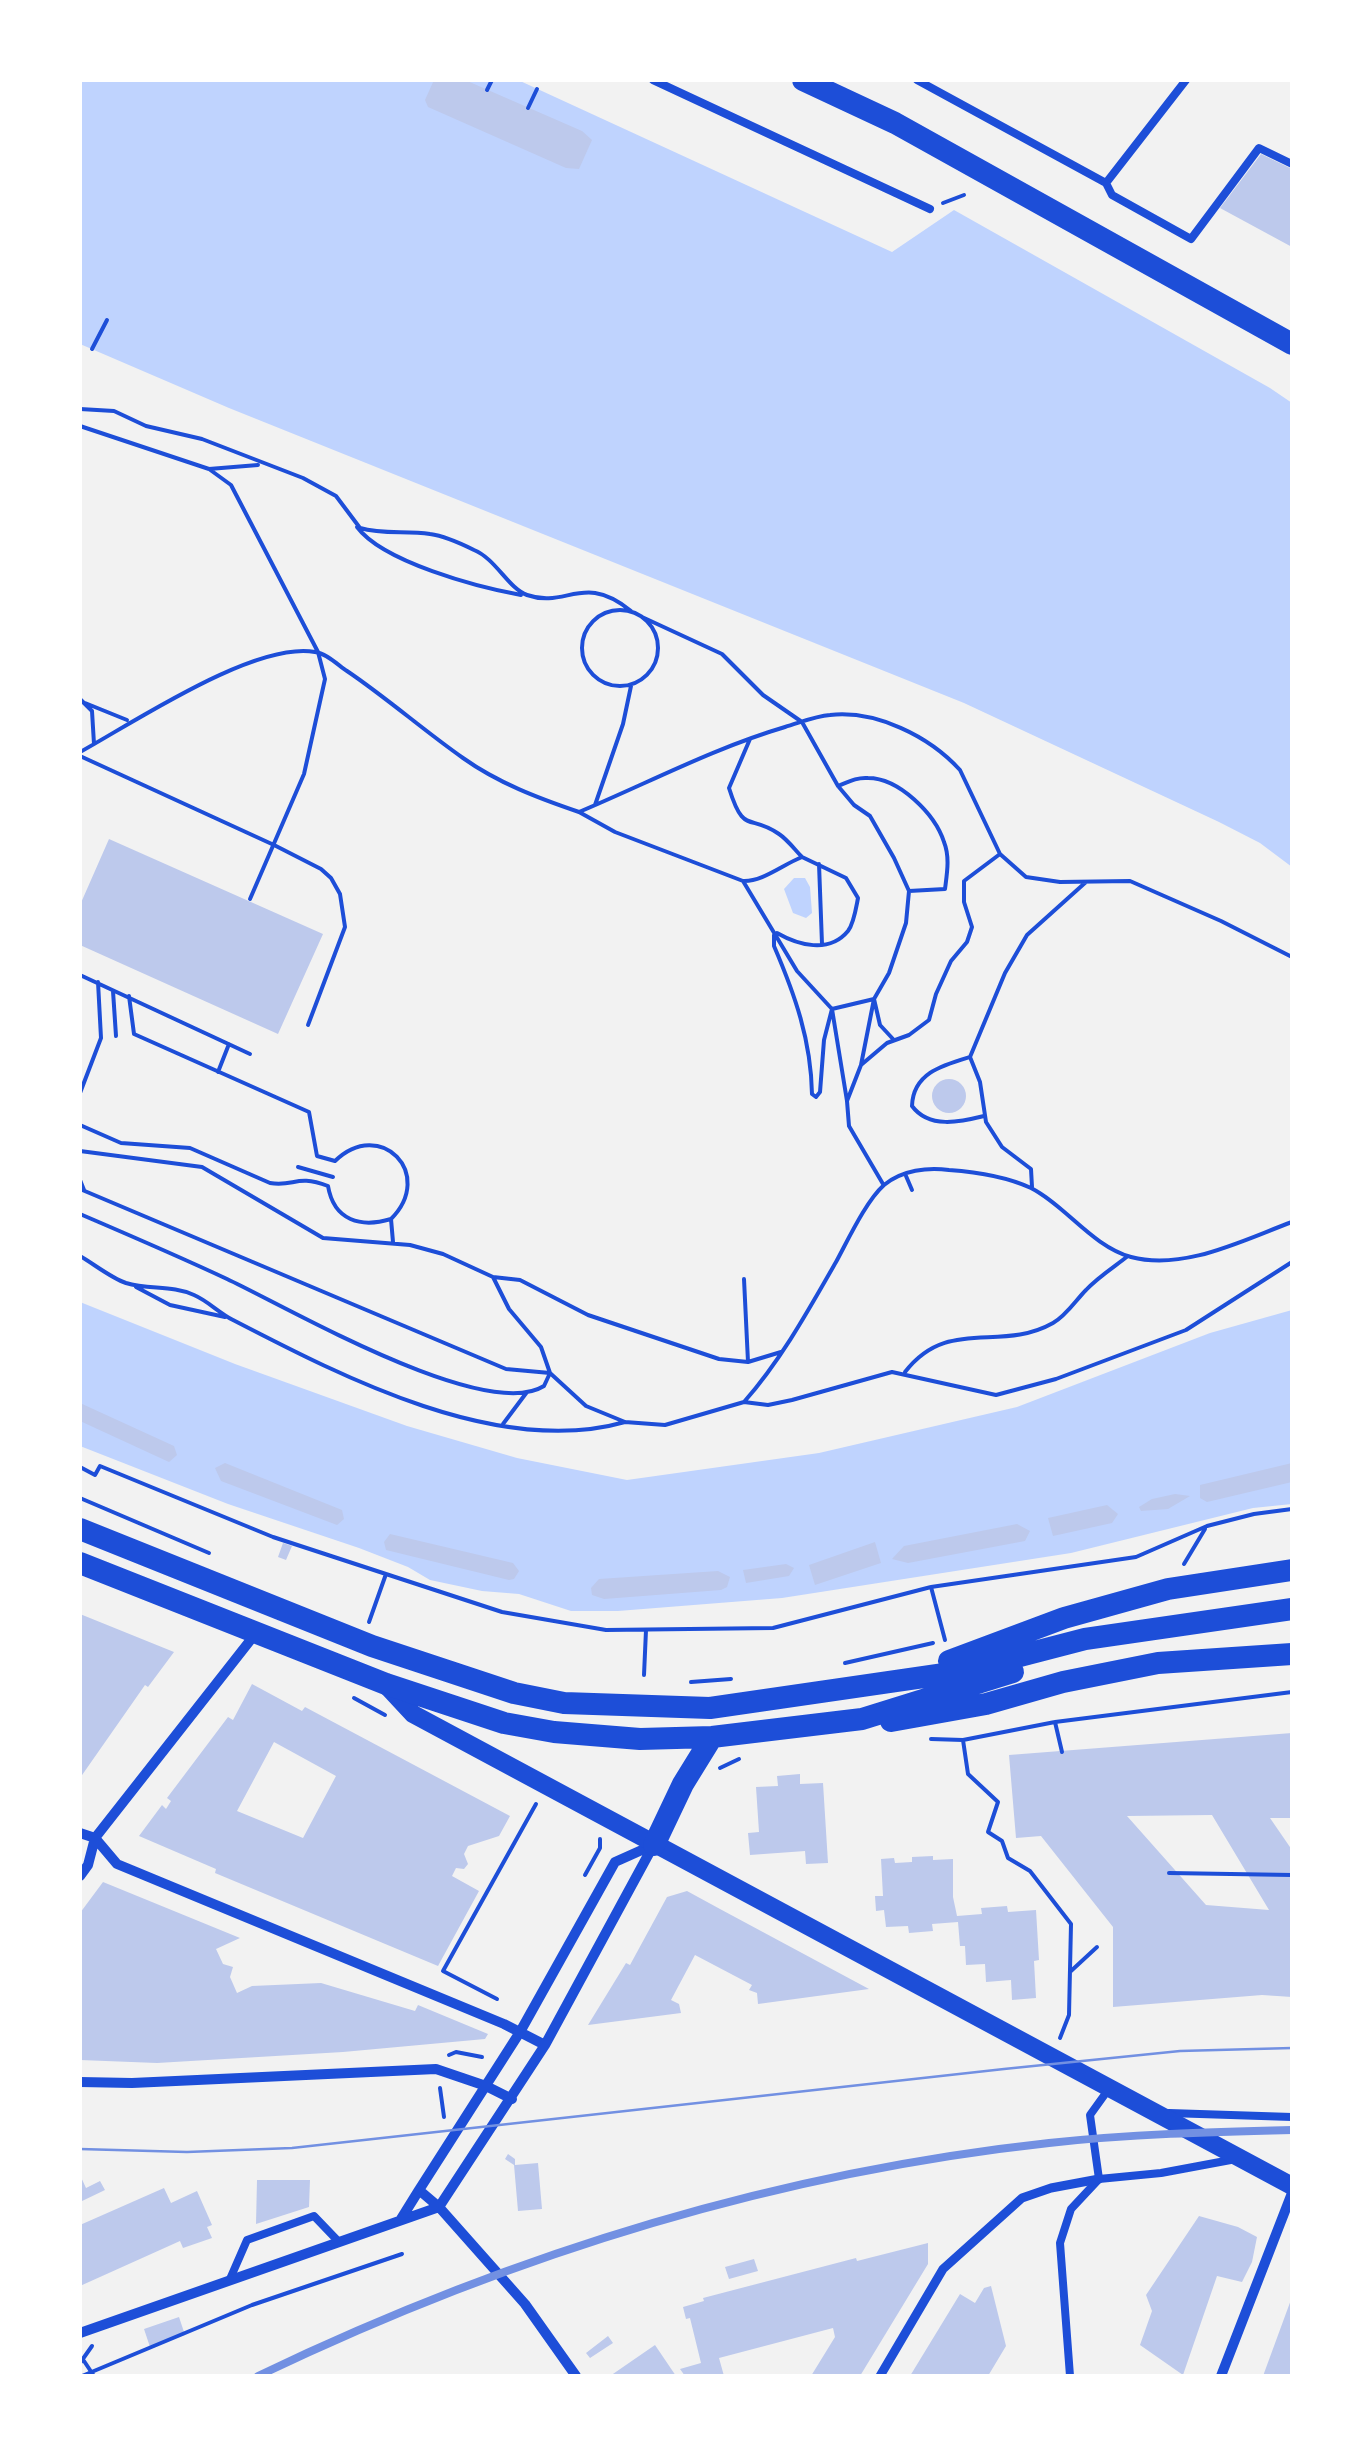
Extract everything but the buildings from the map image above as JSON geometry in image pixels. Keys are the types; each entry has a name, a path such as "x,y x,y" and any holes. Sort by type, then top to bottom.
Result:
{"main road":[{"path":"803,80 895,123 1291,344"},
{"path":"80,1529 366,1630 461,1677 564,1703 710,1708 958,1672 1085,1639 1292,1609"},
{"path":"80,1563 386,1684 504,1723 554,1732 640,1739 712,1737 862,1719 1150,1629"},
{"path":"859,1688 948,1650 1168,1589 1292,1570"},
{"path":"862,1719 898,1722 1158,1662 1292,1654"},
{"path":"654,1845 683,1784 712,1737"}],"street":[{"path":"80,1876 88,1866 94,1838 256,1633"},
{"path":"386,1684 413,1714 1111,2086 1292,2190 1220,2376"},
{"path":"80,1833 94,1838 117,1864 504,2024 546,2045"},
{"path":"401,2219 520,2032 615,1862 654,1845"},
{"path":"80,2333 439,2207 546,2045 654,1845"},
{"path":"80,2082 422,2069 446,2071 512,2100"},
{"path":"880,2376 943,2269 1022,2198 1099,2179"},
{"path":"418,2190 439,2207 525,2304 576,2376"}],"lane":[{"path":"653,80 930,209"},
{"path":"916,80 1106,182 1112,194 1192,239 1260,148 1292,164"},
{"path":"1106,182 1186,80"},
{"path":"1099,2179 1090,2115 1111,2086"},
{"path":"1159,2113 1292,2117"},
{"path":"1070,2376 1060,2242 1071,2209 1099,2179 1160,2173 1240,2158"},
{"path":"230,2279 247,2240 314,2216 338,2241"}],"path":[{"path":"488,90 492,80"},
{"path":"528,108 537,89"},
{"path":"930,209 964,195"},
{"path":"92,349 108,320"},
{"path":"80,409 114,411 146,426 202,439 320,485 336,496 368,542 468,583 529,596 550,598 576,591 617,600 630,611 722,654 763,695 802,722 838,786 870,816 909,890 906,923 889,973 874,999 861,1065 848,1102"},
{"path":"80,426 209,469 231,485 318,652 325,679 304,774 250,899"},
{"path":"209,469 263,465"},
{"path":"351,520 372,532 427,533 478,551 529,596"},
{"path":"630,611 618,610 595,619 583,638 584,662 598,680 609,685 632,685 650,673 658,650 652,626 642,616"},
{"path":"308,1025 341,939 345,912 331,878 274,844 80,754 130,720 248,664 292,652 318,652 383,696 465,760 524,794 580,812 615,832 743,881 758,882 774,868 802,858"},
{"path":"595,805 632,685"},
{"path":"83,701 130,720"},
{"path":"83,701 92,711 96,726 94,744"},
{"path":"580,812 751,737 830,714 867,718 930,742 960,770 1000,854 1026,877 1130,881 1292,957"},
{"path":"751,737 729,788 736,810 751,824 782,835 802,858 846,878 858,898 848,931 822,945 802,945 774,930"},
{"path":"838,786 866,777 878,779 908,794 938,828 948,858 945,889 909,890"},
{"path":"861,1065 893,1039 910,1035 929,1020 951,960 967,942 972,927 964,902 964,881 1000,854"},
{"path":"819,864 822,945"},
{"path":"743,881 797,971 832,1009 849,1126 884,1185"},
{"path":"1032,1189 1031,1169 1002,1148 984,1116 980,1082 970,1057 1004,973 1028,936 1086,882"},
{"path":"774,930 774,946 806,1028 812,1094 816,1097 820,1092 824,1040 832,1009"},
{"path":"80,975 250,1054"},
{"path":"80,1093 101,1038 98,982"},
{"path":"112,989 116,1036"},
{"path":"80,1125 122,1143 190,1148 270,1183 283,1185 303,1178 328,1186 337,1210 360,1224 391,1219 406,1201 408,1186 401,1161 391,1152 371,1144 346,1151 335,1162 317,1156 308,1112 134,1034 129,996"},
{"path":"874,999 880,1025 893,1039"},
{"path":"832,1009 874,999"},
{"path":"218,1072 229,1044"},
{"path":"970,1057 929,1072 915,1088 912,1106 919,1116 946,1123 984,1116"},
{"path":"80,1151 202,1166 324,1238 393,1244 443,1254 493,1276 520,1280 588,1314 648,1337 719,1359 748,1362 783,1351"},
{"path":"298,1166 332,1177"},
{"path":"744,1402 783,1351 884,1185 906,1174 930,1168 988,1174 1032,1189 1099,1240 1128,1256 1167,1262 1292,1222"},
{"path":"906,1174 912,1190"},
{"path":"80,1180 82,1189 506,1369 550,1373"},
{"path":"80,1214 431,1376 484,1391 526,1392 544,1386 550,1373"},
{"path":"391,1219 393,1244"},
{"path":"80,1256 125,1283 170,1287 196,1296 228,1317 352,1378 468,1420 555,1432 626,1422"},
{"path":"905,1372 927,1349 961,1338 1022,1335 1056,1322 1089,1287 1128,1256"},
{"path":"493,1276 509,1309 541,1348 550,1373 586,1406 626,1422 666,1425 744,1402 768,1405 892,1372 996,1395 1056,1379 1186,1330 1292,1262"},
{"path":"744,1279 748,1362"},
{"path":"1079,1282 1089,1287"},
{"path":"132,1284 170,1305 198,1314 228,1317"},
{"path":"502,1424 526,1392"},
{"path":"80,1467 94,1475 100,1466 273,1538 502,1612 606,1630 774,1628 931,1586 1136,1557 1207,1526 1292,1509"},
{"path":"80,1498 220,1558"},
{"path":"1168,1589 1207,1526"},
{"path":"366,1630 386,1574"},
{"path":"844,1662 948,1650 931,1586"},
{"path":"366,1630 381,1623"},
{"path":"644,1675 646,1630"},
{"path":"678,1683 731,1679"},
{"path":"928,1738 964,1740 1055,1722 1292,1692"},
{"path":"1055,1722 1062,1752"},
{"path":"964,1740 968,1774 998,1802 988,1832 1002,1841 1008,1858 1030,1872 1072,1924 1070,2015 1052,2055"},
{"path":"718,1770 751,1756"},
{"path":"497,2000 444,1971 546,1786"},
{"path":"586,1874 600,1848 600,1838 593,1832"},
{"path":"1169,1873 1292,1875"},
{"path":"1070,1971 1097,1947"},
{"path":"443,2122 445,2110 439,2094 449,2053 492,2056 498,2049 504,2024"},
{"path":"82,2376 252,2305 402,2254"},
{"path":"84,2361 93,2374"}],"water":[{"path":"80,80 518,80 892,252 954,210 1270,388 1292,403 1292,867 1260,843 1219,822 964,703 229,408 80,344"},
{"path":"794,878 805,878 810,887 812,913 806,918 793,913 784,889"},
{"path":"80,1302 235,1364 407,1426 517,1458 627,1480 819,1453 1017,1407 1210,1333 1292,1310 1292,1504 1253,1508 1071,1553 782,1598 571,1611 519,1594 430,1580 359,1548 228,1504 80,1446"}],"tram line":[{"path":"80,2149 187,2152 292,2148 1180,2051 1292,2048"}],"railway":[{"path":"258,2376 448,2293 545,2257 743,2198 844,2175 1049,2143 1140,2135 1292,2130"}]}
